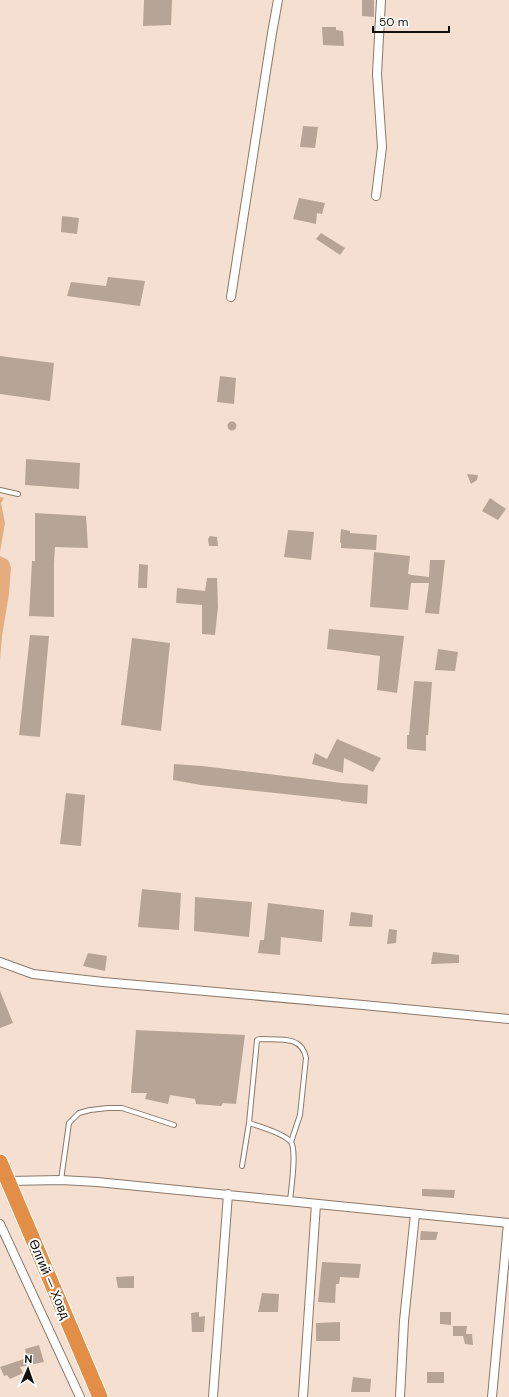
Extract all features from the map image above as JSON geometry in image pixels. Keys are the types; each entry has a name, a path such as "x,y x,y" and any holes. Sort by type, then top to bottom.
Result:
{"highway":[{"name":"Өлгий — Ховд","path":"0,1162 100,1397"}],"street":[{"path":"232,297 278,0"},
{"path":"376,196 382,147 377,74 381,0"},
{"path":"0,962 33,974 509,1019"},
{"path":"8,1181 61,1180 228,1194 508,1223 492,1397"},
{"path":"213,1397 228,1194"},
{"path":"303,1397 316,1204"},
{"path":"400,1397 404,1321 415,1214"},
{"path":"0,1224 80,1397"}],"lane":[{"path":"0,490 18,494"},
{"path":"242,1166 249,1123 257,1040 260,1039 292,1040 305,1050 306,1058 300,1115 291,1142"},
{"path":"61,1180 69,1123 79,1113 102,1108 122,1108 174,1125"},
{"path":"249,1123 276,1132 291,1142 294,1150 290,1201"}],"shaded area":[{"path":"0,497 4,498 1,503 5,523 0,552"},
{"path":"0,556 8,560 11,567 0,661"}],"building":[{"path":"144,0 172,0 171,25 143,26"},
{"path":"362,0 374,0 374,17 362,16"},
{"path":"322,27 336,27 336,30 343,31 344,46 323,45"},
{"path":"303,126 318,127 315,148 300,147"},
{"path":"299,198 325,203 322,214 317,213 316,224 293,219"},
{"path":"62,216 79,218 77,234 61,232"},
{"path":"321,233 345,248 340,255 316,239"},
{"path":"108,277 145,281 140,306 67,296 71,282 106,286"},
{"path":"0,356 54,363 50,401 0,394"},
{"path":"220,376 236,378 234,404 217,402"},
{"path":"230,422 234,422 236,426 234,430 230,430 228,428 228,424"},
{"path":"26,459 80,463 79,489 25,485"},
{"path":"467,474 478,475 477,480 471,484"},
{"path":"490,498 506,509 498,520 482,511"},
{"path":"35,513 86,516 88,548 55,547 54,617 29,616 32,561 35,561"},
{"path":"341,529 350,531 350,533 377,535 376,550 341,548"},
{"path":"288,530 314,532 311,560 284,557"},
{"path":"210,536 217,537 218,546 209,546 208,539"},
{"path":"374,552 410,556 408,574 429,577 430,560 445,560 439,614 425,613 429,583 411,583 408,610 370,607"},
{"path":"139,564 148,565 147,588 138,588"},
{"path":"207,578 217,578 218,607 215,635 202,634 202,605 176,603 177,588 205,591"},
{"path":"329,629 404,636 397,693 377,690 380,656 327,649"},
{"path":"30,635 49,636 40,737 19,735"},
{"path":"132,638 170,643 161,731 121,725"},
{"path":"438,649 458,652 455,671 435,670"},
{"path":"414,681 432,682 428,735 426,735 426,751 407,749 407,735 409,735"},
{"path":"337,739 381,758 373,772 344,758 343,773 312,764 315,753 327,759"},
{"path":"174,764 368,785 367,804 201,785 173,780"},
{"path":"66,793 85,795 81,846 60,844"},
{"path":"142,889 181,893 179,930 138,927"},
{"path":"195,897 252,902 249,937 194,931"},
{"path":"268,903 324,910 322,942 281,937 280,955 258,953 260,940 264,940"},
{"path":"351,912 373,915 372,927 349,926"},
{"path":"389,929 397,930 396,943 387,944"},
{"path":"433,952 459,955 459,963 431,964"},
{"path":"88,953 107,956 105,971 83,966"},
{"path":"0,991 13,1023 0,1028"},
{"path":"136,1030 245,1035 236,1104 223,1103 221,1106 196,1104 195,1099 170,1095 168,1104 145,1099 147,1093 131,1093"},
{"path":"422,1189 455,1190 454,1198 422,1196"},
{"path":"421,1231 438,1232 436,1240 420,1240"},
{"path":"322,1262 361,1264 359,1278 340,1277 339,1284 336,1284 335,1303 318,1302"},
{"path":"134,1276 134,1288 118,1288 116,1277"},
{"path":"262,1293 279,1294 278,1312 258,1312"},
{"path":"199,1312 199,1317 205,1316 204,1332 192,1332 191,1313"},
{"path":"440,1312 451,1312 451,1325 440,1324"},
{"path":"340,1322 340,1341 316,1341 316,1323"},
{"path":"453,1326 467,1326 466,1334 472,1334 473,1345 465,1344 463,1336 453,1336"},
{"path":"39,1345 44,1362 20,1367 23,1373 10,1379 7,1375 4,1376 0,1367 27,1358 25,1349"},
{"path":"427,1372 444,1372 444,1383 427,1383"},
{"path":"353,1377 371,1379 370,1392 351,1392"}]}
